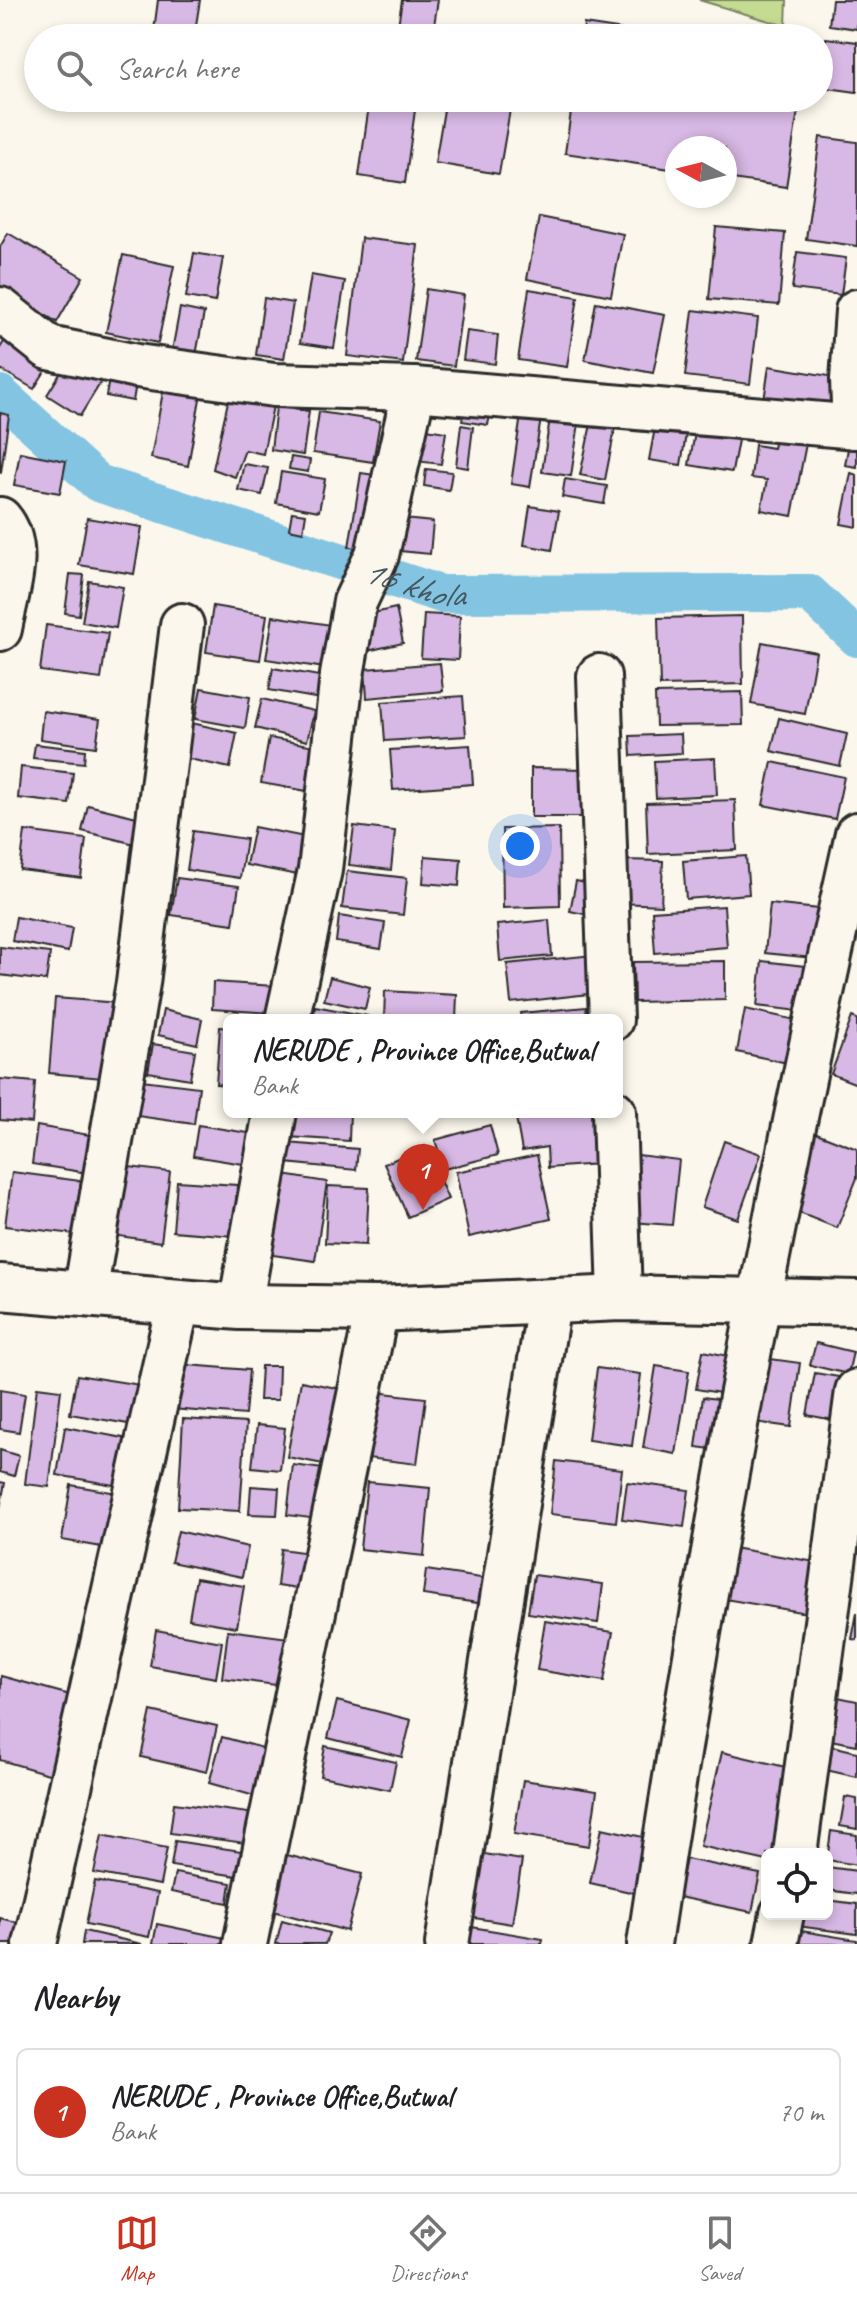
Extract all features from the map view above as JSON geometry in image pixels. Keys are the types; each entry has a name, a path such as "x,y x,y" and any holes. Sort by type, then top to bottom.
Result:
{"street":[{"path":"0,309 49,348 137,366 274,385 414,389 856,427 852,380 857,311"},
{"path":"288,1014 320,870 342,675 355,602 377,555 414,389"},
{"path":"0,519 11,532 14,551 0,629"},
{"path":"85,1294 138,983 182,625"},
{"path":"599,676 611,1014"},
{"path":"649,1944 683,1719 761,1302 824,982 857,834"},
{"path":"240,1307 274,1118"},
{"path":"614,1118 620,1298"},
{"path":"0,1287 240,1307 377,1309 620,1298 857,1303"},
{"path":"447,1944 549,1303"},
{"path":"35,1944 178,1304"},
{"path":"245,1944 377,1309"},
{"path":"796,1848 857,1391"},
{"path":"776,1944 781,1920"}],"green space":[{"path":"699,0 787,0 786,24"}],"building":[{"path":"158,0 200,0 196,24 155,24"},
{"path":"402,0 438,0 434,24 398,24"},
{"path":"832,0 857,0 857,29 829,24"},
{"path":"833,39 857,42 857,92 833,89"},
{"path":"368,112 415,112 405,183 359,176"},
{"path":"444,112 510,112 499,174 435,163"},
{"path":"571,112 798,112 786,187 737,180 737,136 665,136 665,168 565,153"},
{"path":"820,137 857,142 857,246 806,239"},
{"path":"539,217 623,234 611,296 527,279"},
{"path":"716,227 785,233 779,305 709,299"},
{"path":"8,233 83,277 57,322 0,288 0,247"},
{"path":"361,238 418,245 403,363 347,356"},
{"path":"797,252 846,258 841,295 792,289"},
{"path":"194,253 223,258 215,302 186,297"},
{"path":"123,255 174,266 158,343 106,332"},
{"path":"311,275 345,281 334,348 300,343"},
{"path":"426,289 464,295 454,366 416,361"},
{"path":"529,289 578,297 567,367 518,360"},
{"path":"264,298 293,303 284,359 256,355"},
{"path":"596,302 665,315 653,373 585,360"},
{"path":"180,308 204,313 196,355 172,351"},
{"path":"693,310 758,318 750,384 685,376"},
{"path":"467,331 498,335 495,364 463,360"},
{"path":"7,337 50,363 34,389 0,369 0,348"},
{"path":"68,361 101,382 80,416 47,395"},
{"path":"769,366 841,378 835,412 764,401"},
{"path":"110,373 137,378 133,401 106,396"},
{"path":"164,386 201,393 188,466 151,458"},
{"path":"229,397 273,406 263,454 245,450 235,477 213,469"},
{"path":"552,404 581,409 571,476 542,472"},
{"path":"464,406 491,410 488,425 462,421"},
{"path":"276,407 309,411 303,455 271,450"},
{"path":"319,412 380,421 373,462 313,453"},
{"path":"0,413 9,415 1,472 0,471"},
{"path":"521,415 541,418 530,487 511,484"},
{"path":"698,417 741,424 732,472 689,465"},
{"path":"779,422 809,428 792,516 761,510 767,480 751,478 755,445 773,448"},
{"path":"591,424 615,429 605,480 580,475"},
{"path":"461,425 473,427 468,468 456,466"},
{"path":"420,428 446,432 441,464 415,461"},
{"path":"655,428 686,434 681,465 649,460"},
{"path":"849,443 857,445 857,467 845,465"},
{"path":"20,452 66,461 60,493 14,485"},
{"path":"291,457 310,460 308,472 289,469"},
{"path":"244,464 268,468 262,495 238,490"},
{"path":"426,469 452,472 449,490 424,486"},
{"path":"281,472 325,479 319,511 276,503"},
{"path":"361,473 382,476 370,550 349,547"},
{"path":"851,473 857,475 857,527 841,524"},
{"path":"565,479 607,486 604,504 562,497"},
{"path":"530,506 559,511 552,550 524,545"},
{"path":"292,512 306,514 303,532 289,529"},
{"path":"87,518 142,527 134,574 79,565"},
{"path":"403,519 433,522 430,554 400,551"},
{"path":"70,574 84,575 79,615 65,613"},
{"path":"89,581 123,587 116,628 82,622"},
{"path":"213,606 267,615 260,660 206,652"},
{"path":"396,608 403,643 367,651 360,616"},
{"path":"424,614 460,616 458,660 421,658"},
{"path":"273,616 331,625 325,668 266,659"},
{"path":"742,616 743,684 660,686 658,618"},
{"path":"46,625 108,633 101,679 40,671"},
{"path":"762,642 816,652 805,714 751,704"},
{"path":"440,663 443,691 367,698 365,669"},
{"path":"273,668 325,677 321,699 269,690"},
{"path":"201,688 250,697 245,728 195,719"},
{"path":"742,692 743,725 656,726 655,694"},
{"path":"463,696 466,736 385,741 382,702"},
{"path":"262,699 314,711 307,741 255,728"},
{"path":"43,711 100,719 96,747 40,739"},
{"path":"779,718 847,734 840,766 771,751"},
{"path":"187,722 237,733 230,768 180,757"},
{"path":"681,734 682,753 631,756 630,736"},
{"path":"269,738 315,746 307,791 261,783"},
{"path":"35,744 85,750 84,763 33,758"},
{"path":"470,745 473,784 393,790 390,750"},
{"path":"715,758 717,795 656,798 654,761"},
{"path":"772,762 844,777 835,819 763,805"},
{"path":"21,767 73,773 69,804 18,798"},
{"path":"531,768 589,769 588,817 531,817"},
{"path":"735,800 737,850 648,854 646,803"},
{"path":"88,805 149,820 143,846 82,831"},
{"path":"354,826 395,831 391,870 349,865"},
{"path":"254,827 305,837 298,875 246,865"},
{"path":"559,828 560,906 503,908 502,829"},
{"path":"25,831 86,839 81,878 20,870"},
{"path":"193,831 246,839 240,878 187,870"},
{"path":"425,856 461,859 459,886 423,883"},
{"path":"746,856 749,894 686,899 683,861"},
{"path":"623,860 663,861 661,905 621,903"},
{"path":"347,871 407,878 403,915 342,908"},
{"path":"177,878 239,886 233,924 171,915"},
{"path":"576,881 599,886 593,916 570,911"},
{"path":"770,904 828,910 822,959 765,953"},
{"path":"724,906 727,947 655,953 652,911"},
{"path":"339,916 385,923 381,949 336,942"},
{"path":"16,917 72,928 68,952 12,941"},
{"path":"549,920 552,956 500,961 497,925"},
{"path":"0,947 50,953 46,981 0,975"},
{"path":"593,955 597,993 511,1003 507,964"},
{"path":"725,961 725,1000 634,1002 633,962"},
{"path":"762,961 813,967 808,1012 757,1006"},
{"path":"330,977 370,987 365,1009 324,1000"},
{"path":"213,982 274,986 273,1013 212,1009"},
{"path":"385,991 457,995 456,1014 384,1014"},
{"path":"55,998 119,1003 113,1079 49,1073"},
{"path":"315,1006 357,1014 314,1014"},
{"path":"586,1007 587,1014 521,1014"},
{"path":"745,1009 801,1021 792,1064 737,1052"},
{"path":"163,1010 202,1019 197,1044 158,1035"},
{"path":"852,1017 857,1019 857,1084 831,1074"},
{"path":"220,1027 223,1027 223,1085 216,1084"},
{"path":"153,1044 195,1051 190,1079 148,1072"},
{"path":"0,1079 35,1082 32,1123 0,1120"},
{"path":"142,1080 199,1087 194,1124 137,1116"},
{"path":"289,1118 350,1118 349,1141 288,1137"},
{"path":"516,1118 594,1118 598,1164 548,1168 547,1147 522,1151"},
{"path":"198,1125 261,1135 256,1166 193,1156"},
{"path":"490,1125 498,1155 444,1169 435,1140"},
{"path":"37,1126 95,1136 88,1173 32,1164"},
{"path":"814,1132 857,1149 857,1178 837,1228 784,1207"},
{"path":"724,1141 761,1154 738,1219 702,1207"},
{"path":"287,1143 358,1149 356,1170 286,1163"},
{"path":"425,1146 448,1199 408,1217 384,1164"},
{"path":"537,1155 551,1219 469,1237 456,1172"},
{"path":"638,1155 679,1160 672,1225 631,1222"},
{"path":"113,1165 170,1172 161,1242 105,1234"},
{"path":"12,1172 81,1181 74,1234 5,1226"},
{"path":"271,1173 327,1182 315,1261 259,1253"},
{"path":"177,1181 237,1185 234,1236 173,1231"},
{"path":"328,1186 369,1188 366,1245 325,1243"},
{"path":"816,1343 853,1352 848,1374 810,1365"},
{"path":"703,1351 739,1358 732,1395 696,1389"},
{"path":"756,1357 800,1363 791,1427 747,1421"},
{"path":"175,1364 249,1370 245,1415 172,1409"},
{"path":"261,1366 279,1366 278,1400 259,1400"},
{"path":"656,1366 689,1371 676,1454 643,1448"},
{"path":"597,1368 641,1374 632,1446 588,1440"},
{"path":"815,1373 851,1379 844,1422 807,1415"},
{"path":"77,1375 147,1386 140,1426 70,1414"},
{"path":"301,1381 352,1391 339,1467 287,1457"},
{"path":"37,1387 61,1390 49,1487 25,1484"},
{"path":"0,1390 25,1394 19,1432 0,1429"},
{"path":"375,1392 426,1398 417,1464 367,1458"},
{"path":"703,1397 732,1401 725,1451 696,1447"},
{"path":"183,1419 246,1423 240,1511 178,1508"},
{"path":"257,1425 285,1428 280,1470 252,1467"},
{"path":"65,1427 134,1440 125,1487 57,1475"},
{"path":"0,1450 19,1456 14,1476 0,1472"},
{"path":"556,1461 622,1469 616,1522 550,1514"},
{"path":"293,1465 331,1470 325,1520 287,1515"},
{"path":"0,1482 5,1483 0,1508"},
{"path":"367,1482 430,1488 424,1556 360,1549"},
{"path":"627,1482 689,1490 684,1527 622,1519"},
{"path":"71,1485 123,1494 113,1549 62,1540"},
{"path":"251,1486 279,1488 277,1515 249,1514"},
{"path":"178,1531 248,1547 242,1577 171,1562"},
{"path":"721,1546 816,1562 807,1613 713,1597"},
{"path":"281,1549 317,1554 312,1591 277,1586"},
{"path":"426,1570 488,1579 485,1604 423,1595"},
{"path":"534,1575 603,1584 598,1623 528,1613"},
{"path":"196,1578 244,1586 237,1627 189,1619"},
{"path":"857,1613 857,1640 852,1639"},
{"path":"545,1621 613,1632 604,1681 537,1670"},
{"path":"156,1630 222,1642 216,1678 150,1666"},
{"path":"228,1630 297,1639 291,1687 222,1678"},
{"path":"1,1676 81,1698 59,1777 0,1760"},
{"path":"833,1696 857,1701 857,1745 825,1739"},
{"path":"337,1701 411,1720 402,1757 328,1738"},
{"path":"151,1711 217,1726 207,1772 141,1757"},
{"path":"222,1737 270,1750 258,1797 209,1783"},
{"path":"325,1746 396,1762 390,1790 320,1776"},
{"path":"832,1746 857,1752 857,1777 826,1770"},
{"path":"722,1752 798,1770 779,1848 761,1848 761,1860 700,1846"},
{"path":"523,1780 597,1791 589,1846 514,1834"},
{"path":"845,1797 857,1799 857,1829 840,1826"},
{"path":"174,1803 256,1814 252,1844 170,1833"},
{"path":"602,1828 661,1841 648,1896 590,1883"},
{"path":"831,1831 857,1835 857,1865 833,1861 833,1848 829,1848"},
{"path":"102,1835 167,1848 160,1885 94,1873"},
{"path":"175,1841 248,1852 244,1877 171,1866"},
{"path":"478,1853 522,1860 512,1924 468,1917"},
{"path":"287,1855 362,1874 347,1931 273,1911"},
{"path":"686,1859 760,1874 752,1912 678,1897"},
{"path":"833,1868 857,1871 857,1894 833,1891"},
{"path":"175,1873 231,1883 228,1903 171,1892"},
{"path":"95,1881 158,1893 149,1937 86,1924"},
{"path":"833,1901 857,1904 857,1934 797,1926 798,1920 833,1920"},
{"path":"0,1918 35,1927 31,1944 0,1944"},
{"path":"282,1920 329,1933 325,1944 276,1944"},
{"path":"157,1924 230,1939 229,1944 153,1944"},
{"path":"466,1926 543,1939 542,1944 463,1944"},
{"path":"789,1929 857,1940 857,1944 787,1944"},
{"path":"84,1931 142,1944 82,1944"}],"waterway":[{"name":"16 khola","path":"0,394 98,483 441,594 809,593 857,638"}],"place":[{"name":"NERUDE , Province Office,Butwal","path":"423,1210"}]}
